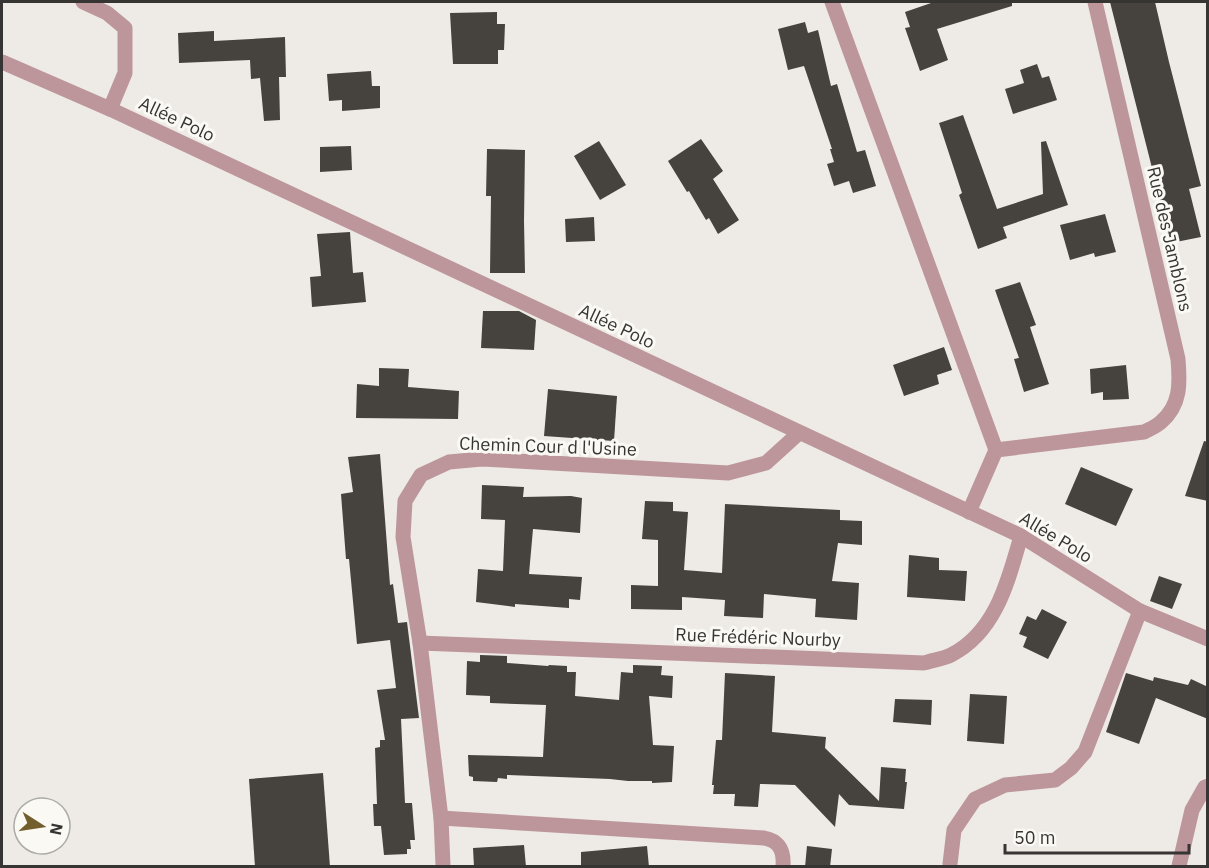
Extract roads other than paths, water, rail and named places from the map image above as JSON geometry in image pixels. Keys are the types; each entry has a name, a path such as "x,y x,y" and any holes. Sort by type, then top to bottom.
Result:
{"street":[{"path":"83,2 107,13 125,28 125,73 110,109"},
{"path":"832,2 996,450 969,512"},
{"name":"Rue des Jamblons","path":"996,450 1144,432 1161,423 1172,409 1178,396 1180,382 1178,359 1095,2"},
{"name":"Allée Polo","path":"2,62 110,109 1021,536 1140,611 1208,639"},
{"name":"Chemin Cour d l'Usine","path":"443,867 441,818 420,643 403,537 405,501 421,475 449,462 482,459 728,473 766,463 799,433"},
{"name":"Rue Frédéric Nourby","path":"420,643 924,663 950,656 972,642 991,618 1006,587 1021,536"},
{"path":"950,864 954,830 975,799 1005,785 1055,780 1071,768 1085,752 1140,611"},
{"path":"1179,867 1192,810 1205,787 1208,786"},
{"path":"441,818 765,838 777,842 781,847 783,867"}]}
